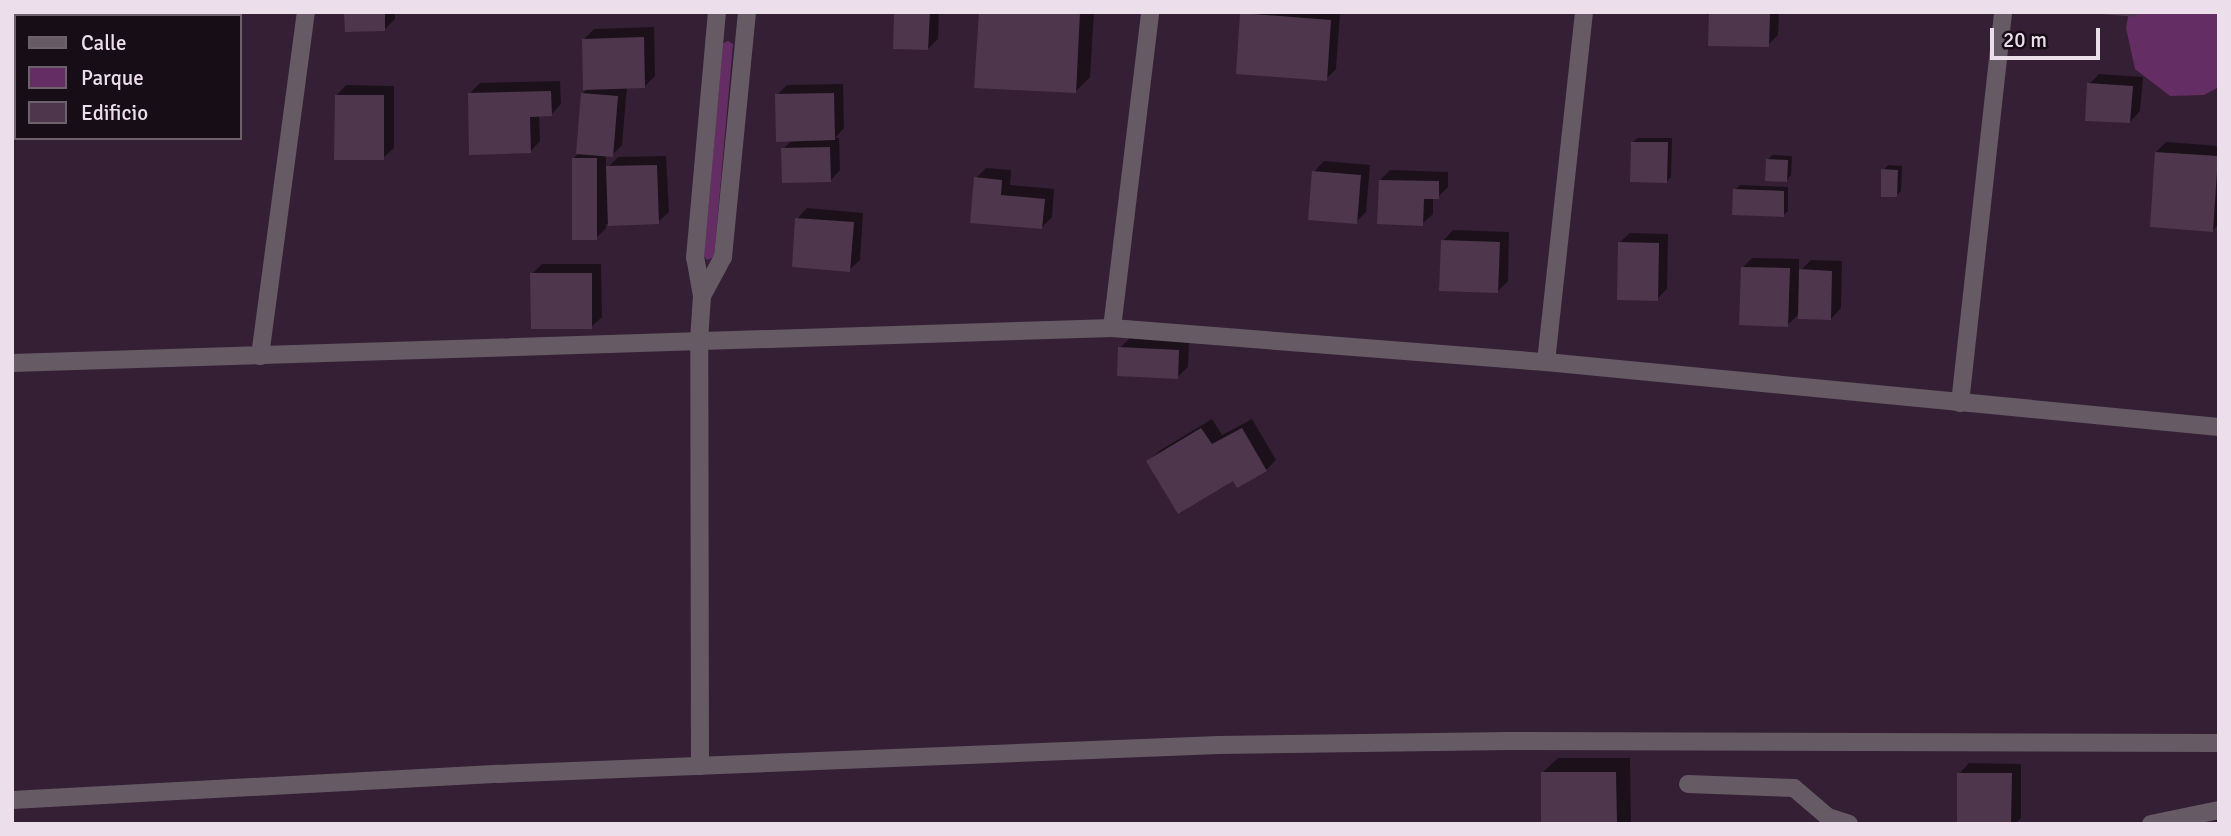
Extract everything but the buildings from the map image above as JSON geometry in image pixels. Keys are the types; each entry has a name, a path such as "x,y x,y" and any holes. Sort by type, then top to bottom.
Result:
{"street":[{"path":"260,356 306,12"},
{"path":"699,766 699,341 702,296 695,258 717,12"},
{"path":"702,296 723,257 747,12"},
{"path":"1112,328 1150,12"},
{"path":"1546,362 1584,12"},
{"path":"1960,403 2003,12"},
{"path":"715,32 744,36"},
{"path":"12,363 1112,328 1546,362 2219,427"},
{"path":"12,800 699,766 1273,744 1509,741 2219,743"},
{"path":"1688,785 1794,788 1828,817 1849,824"},
{"path":"2151,824 2219,810"}],"green space":[{"path":"2129,12 2219,12 2219,87 2204,95 2170,96 2135,69 2126,28"},
{"path":"728,41 733,44 714,257 707,260 704,256 723,43"}]}
